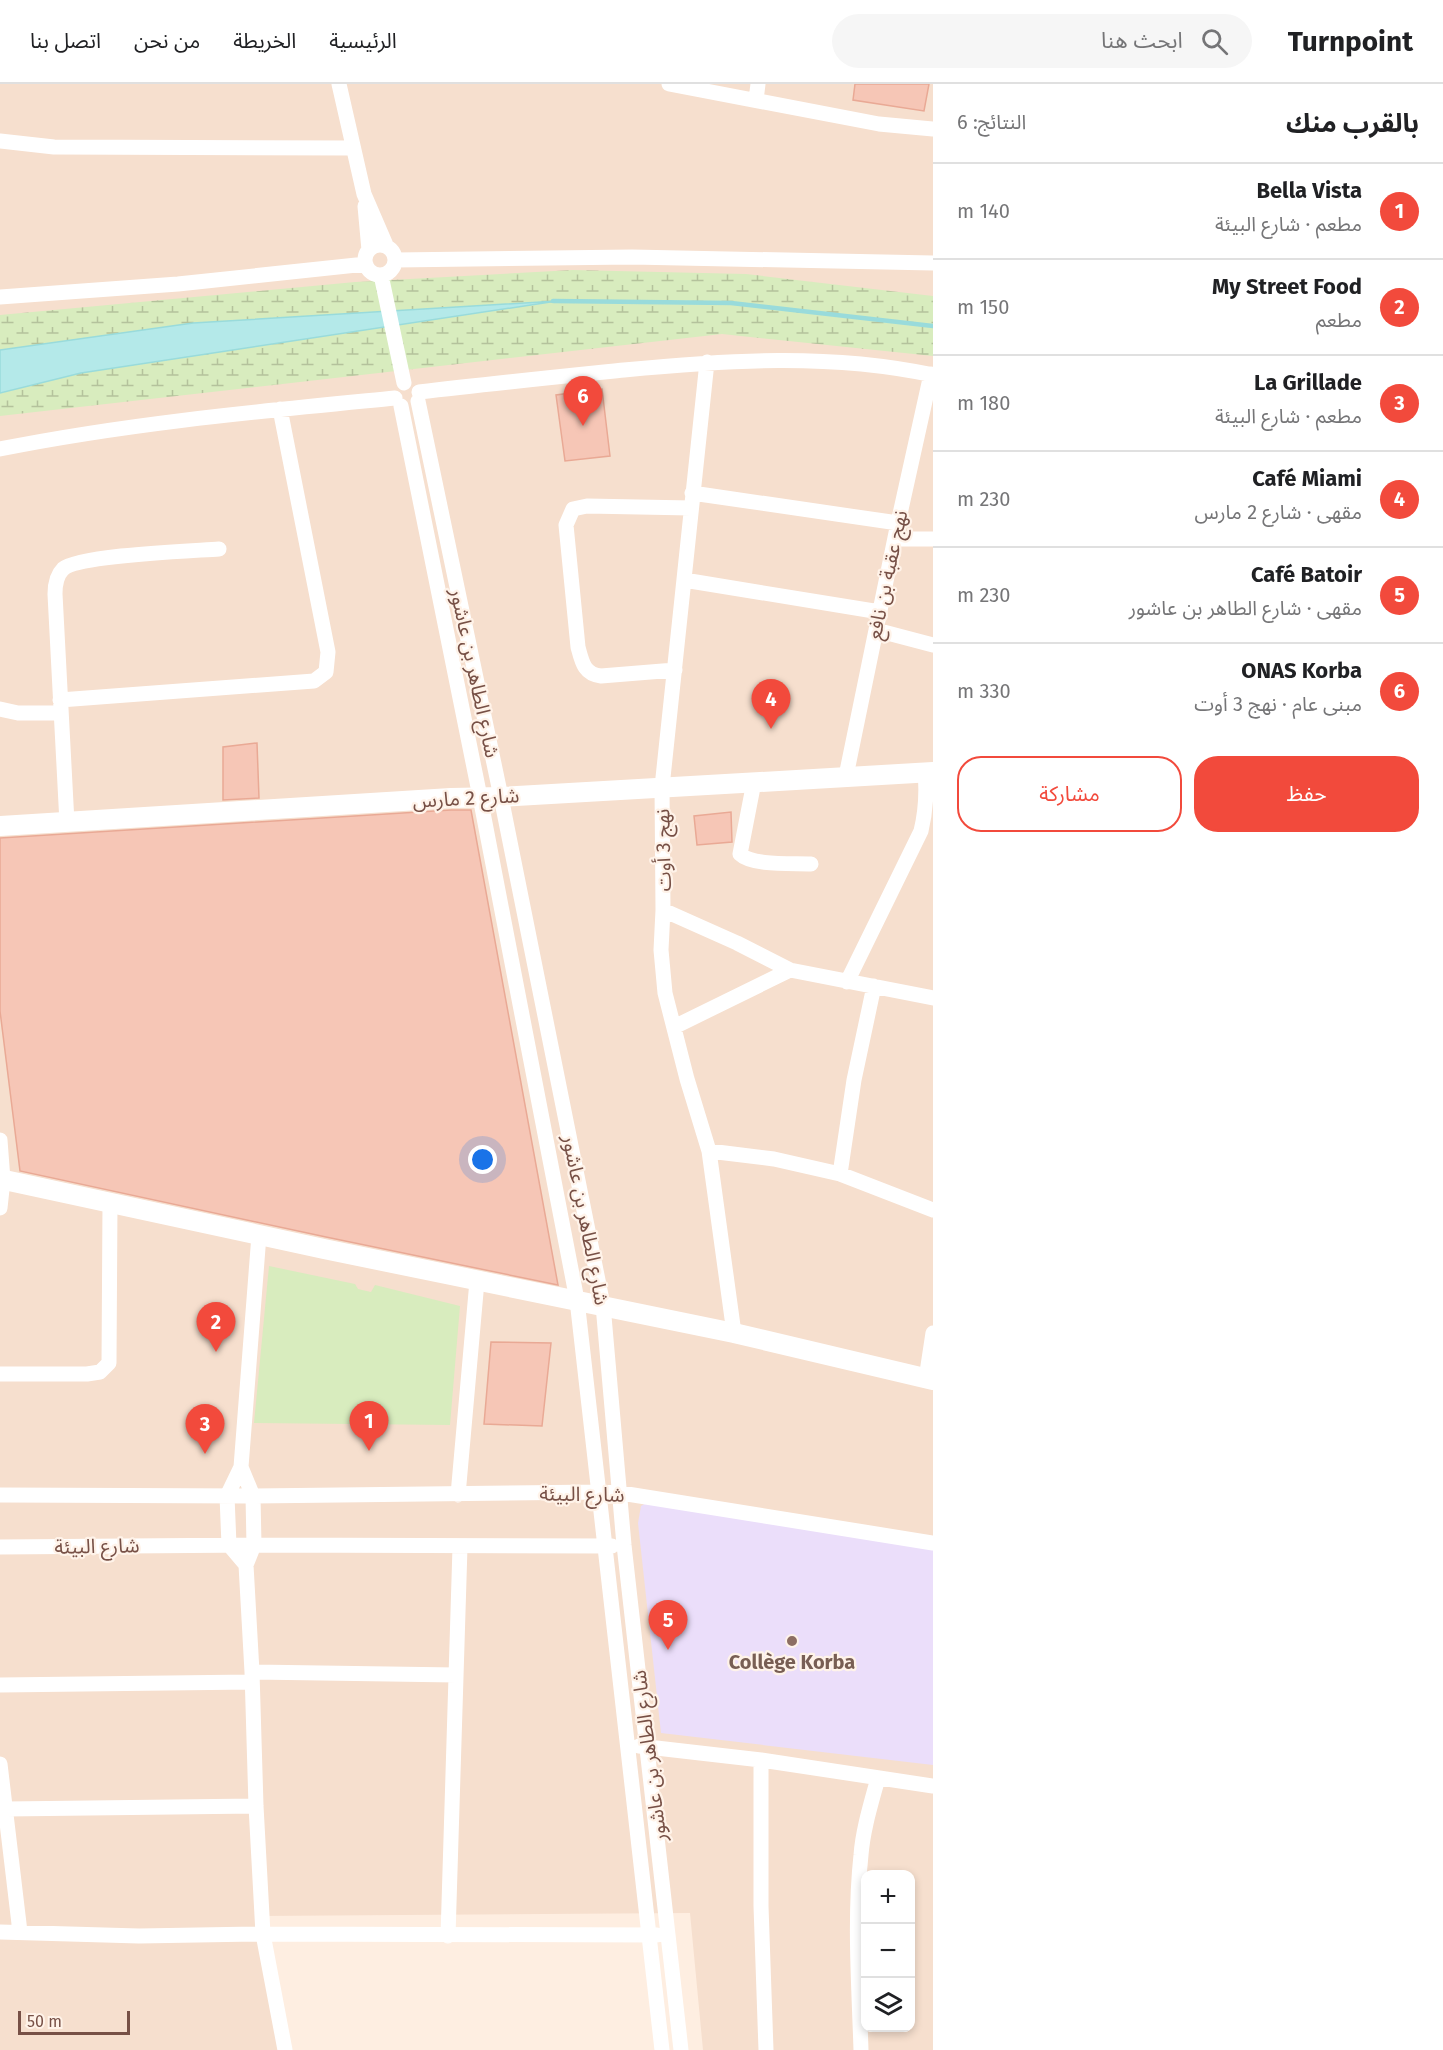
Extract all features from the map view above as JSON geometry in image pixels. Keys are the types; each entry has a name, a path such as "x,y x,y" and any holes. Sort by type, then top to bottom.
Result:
{"street":[{"path":"339,84 364,194 386,245 393,251 396,261 392,269 381,278"},
{"path":"669,84 879,124 933,129"},
{"path":"756,100 758,84"},
{"path":"0,141 54,147 352,148"},
{"path":"364,194 367,257 371,272 381,278 403,378 397,388 398,402"},
{"path":"0,297 178,284 367,257 376,245 386,245"},
{"path":"396,261 632,257 933,263"},
{"path":"0,449 70,435 280,409 398,402 410,407 419,397 707,362 815,360 932,374"},
{"name":"نهج 3 أوت","path":"707,362 662,787 663,910 660,950 674,1027 709,1151 734,1333"},
{"name":"نهج عقبة بن نافع","path":"846,776 898,523 932,374"},
{"path":"403,378 414,384 419,397"},
{"name":"شارع الطاهر بن عاشور","path":"419,397 603,1305 624,1545 681,2050"},
{"name":"شارع الطاهر بن عاشور","path":"398,402 480,797 577,1300 662,2050"},
{"path":"0,710 18,713 60,706 314,681 326,672 328,652 280,409"},
{"path":"675,670 601,676 592,675 587,671 578,647 566,525 573,509 587,506 692,501 898,523"},
{"path":"895,539 933,538"},
{"path":"67,823 55,583 64,569 78,562 219,549"},
{"path":"684,580 880,612"},
{"path":"876,630 933,645"},
{"path":"848,982 921,831 926,813 929,772"},
{"name":"شارع 2 مارس","path":"0,826 929,772"},
{"path":"754,782 740,854 745,859 757,862 811,864"},
{"path":"663,910 790,970 933,998"},
{"path":"674,1027 790,970"},
{"path":"840,1174 854,1080 874,986"},
{"path":"0,1140 2,1180 0,1208"},
{"path":"709,1151 774,1159 840,1174 933,1210"},
{"path":"2,1180 734,1333 929,1379 933,1333"},
{"path":"0,1374 87,1374 100,1372 109,1363 110,1203"},
{"path":"246,1565 229,1545 227,1496 241,1467 259,1235"},
{"path":"458,1495 477,1281"},
{"path":"241,1467 254,1496 254,1545 246,1565 263,1934 285,2050"},
{"name":"شارع البيئة","path":"0,1495 254,1496 621,1493 933,1543"},
{"name":"شارع البيئة","path":"0,1547 624,1545"},
{"path":"448,1936 460,1546"},
{"path":"0,1685 252,1677 456,1675"},
{"path":"627,1744 761,1760 933,1786"},
{"path":"761,1760 761,1906 766,2050"},
{"path":"0,1764 20,1932"},
{"path":"861,2050 858,1971 859,1882 864,1832 878,1778"},
{"path":"6,1809 256,1806"},
{"path":"0,1932 139,1936 669,1935"}],"shaded area":[{"path":"0,84 933,84 933,2050 703,2050 690,1913 258,1916 279,2050 0,2050"},
{"name":"Collège Korba","path":"651,1500 933,1549 933,1765 661,1733 638,1523 641,1506"}],"green space":[{"path":"573,270 746,274 933,296 933,356 722,334 0,416 0,393 81,373 547,302 193,323 0,350 0,315 355,282"},
{"path":"269,1266 355,1284 358,1289 371,1292 375,1285 460,1306 450,1425 254,1423"}],"water":[{"path":"557,301 81,373 0,393 0,350 193,323"}],"building":[{"path":"855,84 929,84 924,111 853,100"},
{"path":"602,389 610,456 565,461 556,395"},
{"path":"257,743 259,798 223,800 223,747"},
{"path":"471,810 558,1285 20,1171 0,1011 0,838"},
{"path":"731,812 732,842 697,845 694,816"},
{"path":"491,1342 551,1343 542,1426 484,1424"}],"waterway":[{"path":"553,301 731,303 933,326"}],"place":[{"name":"ONAS Korba","path":"583,426"},
{"name":"Café Miami","path":"771,729"},
{"name":"My Street Food","path":"216,1352"},
{"name":"Bella Vista","path":"369,1451"},
{"name":"La Grillade","path":"205,1454"},
{"name":"Collège Korba","path":"792,1641"},
{"name":"Café Batoir","path":"668,1650"}]}
